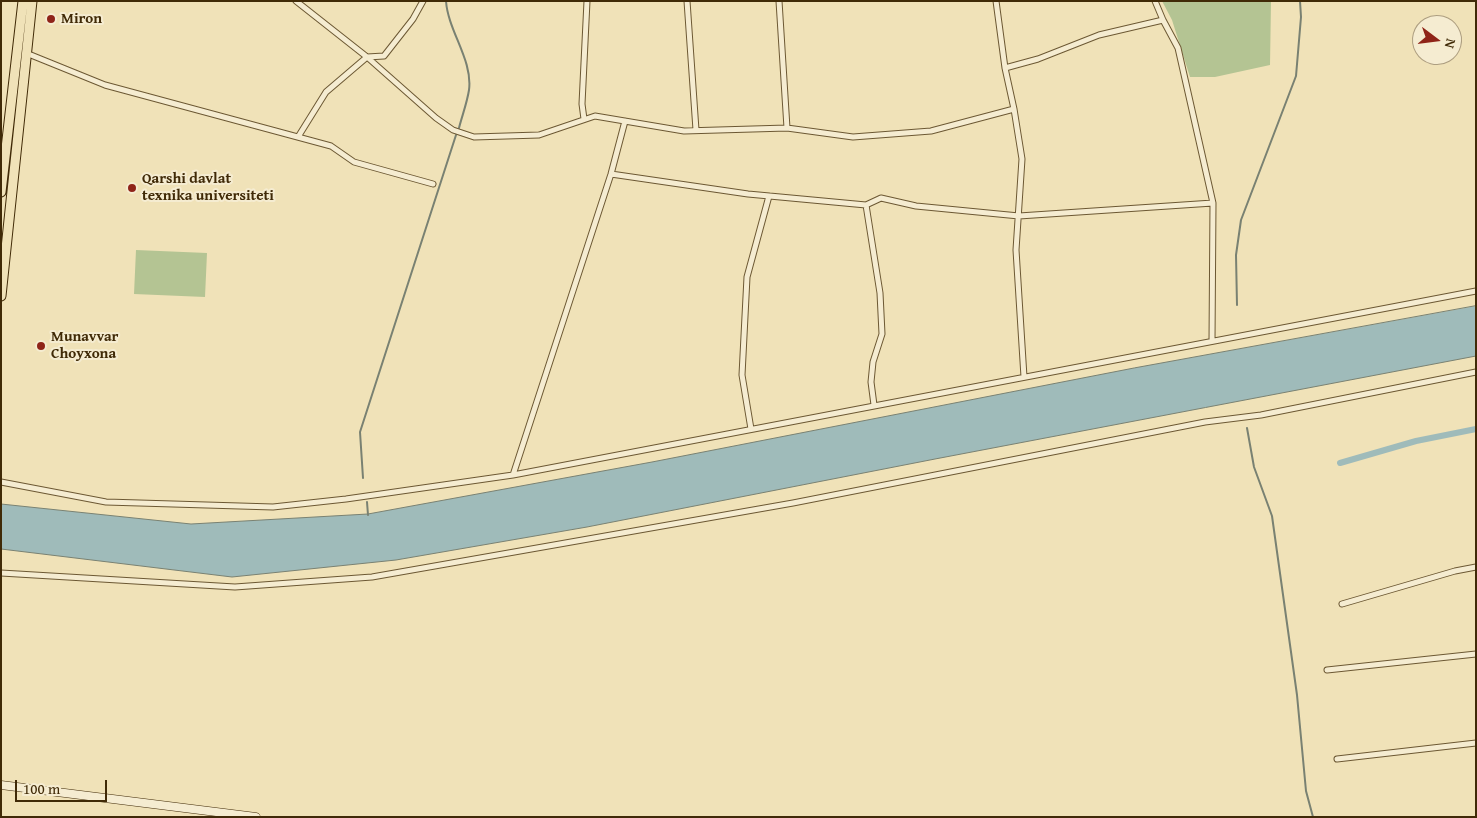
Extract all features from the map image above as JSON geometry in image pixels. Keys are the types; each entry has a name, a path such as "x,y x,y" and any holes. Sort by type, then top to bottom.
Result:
{"main road":[{"path":"1,192 23,1"},
{"path":"1,296 25,53 32,1"},
{"path":"1,784 256,817"}],"street":[{"path":"296,1 367,57 436,118 453,130 474,138 539,135 595,116 684,131 788,128 854,137 931,131 1014,109"},
{"path":"298,137 326,92 367,57 384,56 423,1"},
{"path":"584,119 582,104 587,1"},
{"path":"687,1 696,130"},
{"path":"779,1 788,128"},
{"path":"996,1 1005,68 1022,159 1016,250 1024,377"},
{"path":"1155,1 1178,48 1213,202 1212,341"},
{"path":"1005,68 1038,59 1099,35 1163,20"},
{"path":"25,53 106,85 331,146 354,162 433,184"},
{"path":"513,475 611,174 625,121"},
{"path":"611,174 769,196 866,206 881,198 916,206 1019,216 1213,202"},
{"path":"751,429 742,375 747,276 769,196"},
{"path":"866,206 880,293 882,334 873,362 874,405"},
{"path":"1,482 106,502 273,507 346,499 513,475 1476,291"},
{"path":"1,573 235,587 372,577 793,503 1205,422 1261,415 1476,372"},
{"path":"1342,604 1455,571 1476,567"},
{"path":"1326,670 1476,654"},
{"path":"1337,759 1476,743"}],"green space":[{"path":"1162,1 1271,1 1270,65 1215,77 1190,77 1172,20"},
{"path":"136,250 207,253 205,297 134,294"}],"water":[{"path":"1476,306 1476,356 587,527 396,560 232,577 1,549 1,504 191,524 368,514 652,462 1134,368"}],"waterway":[{"path":"446,1 469,79 468,95 459,128"},
{"path":"1237,305 1236,255 1241,220 1296,76 1301,17 1300,1"},
{"path":"363,478 360,432 456,135"},
{"path":"1247,428 1254,467 1272,516 1297,695 1306,791 1313,817"},
{"path":"1340,463 1416,441 1476,429"},
{"path":"367,502 368,515"}],"place":[{"name":"Miron","path":"51,19"},
{"name":"Qarshi davlat texnika universiteti","path":"132,188"},
{"name":"Munavvar Choyxona","path":"41,346"}]}
